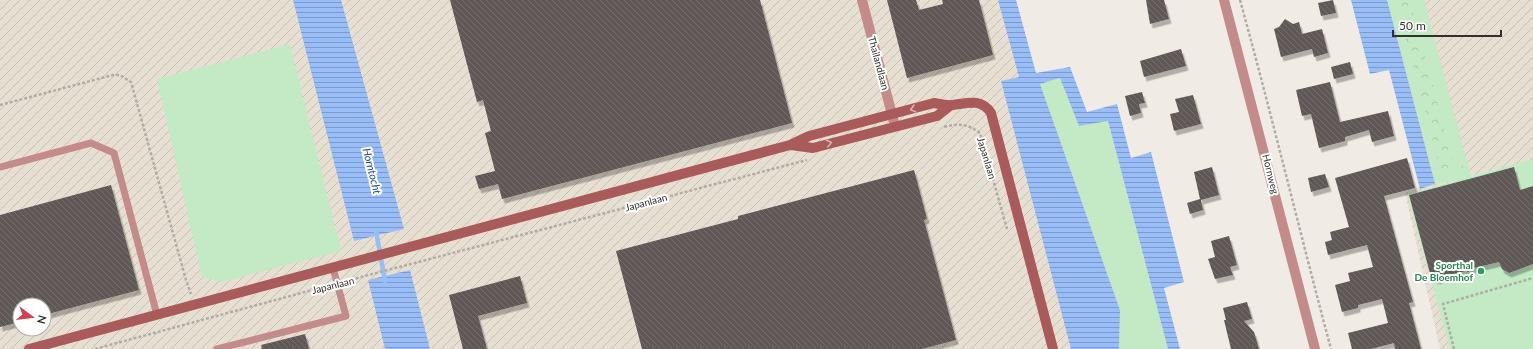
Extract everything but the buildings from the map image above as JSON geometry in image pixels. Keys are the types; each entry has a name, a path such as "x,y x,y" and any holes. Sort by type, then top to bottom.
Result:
{"street":[{"name":"Thailandlaan","path":"862,0 895,126"},
{"name":"Hornweg","path":"1224,0 1315,349"},
{"name":"Japanlaan","path":"29,349 790,145 809,136 892,114 934,104 951,105 973,102 982,104 991,113 1053,349"},
{"name":"Japanlaan","path":"790,145 813,148 937,116 951,105"}],"lane":[{"path":"0,167 91,143 114,153 157,315"},
{"path":"217,349 346,316 333,268"}],"path":[{"name":"Hornweg","path":"1240,0 1265,90 1282,164 1331,349"},
{"name":"Japanlaan","path":"936,129 959,123 972,127 980,133 1008,232"},
{"name":"Japanlaan","path":"95,349 410,264 811,159"},
{"path":"1454,349 1443,304 1533,278"}],"shaded area":[{"path":"0,0 1010,0 1094,349 0,349"},
{"path":"1377,0 1533,0 1533,349 1440,349 1405,193 1422,186"}],"green space":[{"name":"Sporthal De Bloemhof","path":"1387,0 1395,0 1441,170 1465,169 1462,164 1452,158 1410,0 1424,0 1471,176 1533,159 1533,349 1450,349 1407,194 1458,180 1435,184"},
{"path":"1395,0 1410,0 1452,158 1462,164 1465,169 1441,171"},
{"path":"290,44 341,251 221,282 202,277 157,79"},
{"path":"1061,78 1079,126 1108,121 1168,349 1119,349 1120,310 1040,84"}],"water":[{"path":"293,0 341,0 404,229 354,241"},
{"path":"998,0 1016,0 1036,73 1070,67 1087,112 1117,104 1131,158 1151,152 1184,282 1164,288 1180,349 1168,349 1108,121 1079,126 1060,78 1040,84 1120,310 1119,349 1071,349 1001,81 1019,77"},
{"path":"1351,0 1387,0 1435,184 1420,189 1389,70 1370,74"},
{"path":"410,270 430,349 385,349 368,280"}],"waterway":[{"name":"Horntocht","path":"376,231 385,281"}],"place":[{"name":"Sporthal De Bloemhof","path":"1481,271"}]}
